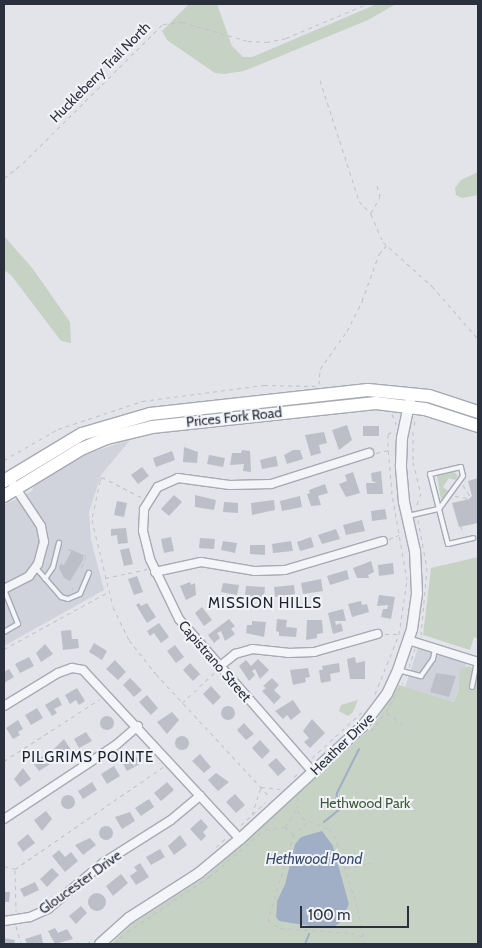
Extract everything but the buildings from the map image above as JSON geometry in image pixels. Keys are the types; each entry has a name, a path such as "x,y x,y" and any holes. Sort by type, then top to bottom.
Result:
{"main road":[{"name":"Prices Fork Road","path":"4,496 9,483 69,440 121,420 178,410 368,390 410,400 478,412"},
{"name":"Prices Fork Road","path":"9,483 87,446 145,428 359,403 410,400 478,426"}],"street":[{"name":"Heather Drive","path":"100,944 129,918 199,873 240,839 371,717 404,669 404,637 417,581 406,516 401,457 410,400"},
{"path":"146,501 163,483 178,478 230,485 270,484 369,453"},
{"path":"4,589 24,581 36,568 42,554 43,535 9,483"},
{"name":"Capistrano Street","path":"146,501 143,531 155,572 185,630 313,772"},
{"path":"155,572 201,562 255,571 285,570 383,541"},
{"path":"219,667 235,654 252,649 288,654 314,652 377,634"},
{"path":"404,637 435,649 478,661"},
{"path":"4,706 58,673 77,668 92,677 240,839"},
{"path":"4,819 116,745 138,726"},
{"name":"Gloucester Drive","path":"4,921 30,917 48,909 103,863 171,820 200,796"}],"lane":[{"path":"406,516 439,509 463,476 461,467 430,474 439,509 448,544 473,538"},
{"path":"45,579 53,567 59,543"},
{"path":"36,568 60,597 68,599 80,594 90,573"},
{"path":"4,589 18,624 4,632"},
{"path":"404,669 421,676 433,659 435,649"},
{"path":"472,687 478,661"}],"path":[{"name":"Huckleberry Trail North","path":"4,178 22,163 163,24 182,22 248,41 266,42 286,38 367,4"},
{"path":"320,80 359,201 371,214 386,246 426,280 478,339"},
{"path":"371,214 380,197 377,185"},
{"path":"322,394 318,378 320,369 352,322 379,254 386,246"},
{"path":"373,697 404,637 407,580 392,494 388,434 396,430 391,414"},
{"path":"412,432 415,432 413,462 421,492 416,507"},
{"path":"378,453 390,450"},
{"path":"146,501 102,477 92,520 108,592 129,640 182,702 269,796"},
{"path":"455,496 469,496 463,486 467,480"},
{"path":"461,526 462,530"},
{"path":"392,538 400,535"},
{"path":"68,549 86,556 81,569"},
{"path":"104,578 147,569"},
{"path":"4,649 108,592"},
{"path":"388,634 404,637"},
{"path":"404,669 415,651"},
{"path":"182,702 219,667"},
{"path":"4,761 70,721 104,696"},
{"path":"312,758 363,711"},
{"path":"386,712 402,724"},
{"path":"4,866 15,869 165,765"},
{"path":"261,787 281,789"},
{"path":"241,825 251,816 261,787"},
{"path":"264,830 285,827 297,810 298,797"},
{"path":"297,810 307,822 322,825 334,835 346,868 365,937 365,944"},
{"path":"287,816 291,820"},
{"path":"307,822 294,834 268,920 280,928 350,933 365,937"},
{"path":"285,827 294,834"},
{"path":"346,868 372,863"},
{"path":"15,869 16,914"},
{"path":"16,925 21,944"}],"shaded area":[{"path":"131,439 101,475 89,512 91,540 104,590 4,646 4,505 32,491 34,485 60,468 90,453"},
{"path":"418,648 467,663 454,702 405,687"}],"green space":[{"path":"189,4 217,4 232,46 243,57 252,57 377,4 396,4 368,20 244,71 224,74 215,73 167,40 162,31"},
{"path":"478,172 478,195 462,198 456,195 455,188 461,180"},
{"path":"4,236 33,269 70,322 71,343 61,341 11,275 4,270"},
{"path":"454,472 458,476 455,480 449,478 443,487 448,491 441,500 437,476"},
{"path":"478,557 478,639 474,637 470,650 423,635 431,568"},
{"name":"Hethwood Park","path":"469,666 476,670 478,686 478,944 111,944 133,923 205,877 244,843 372,727 399,685 454,702 459,688 460,669","holes":["322,832 333,847 349,904 341,922 335,926 317,927 276,917 277,901 285,884 295,844 301,837"]},
{"path":"358,700 353,712 348,716 339,711 341,705"}],"water":[{"name":"Hethwood Pond","path":"322,831 333,846 349,904 341,922 335,926 317,927 279,921 276,917 277,901 285,884 295,844 301,837"}],"waterway":[{"path":"324,822 340,809 336,806 337,793 359,749"},
{"path":"305,944 309,934"}],"district":[{"name":"MISSION HILLS","path":"265,604"},
{"name":"PILGRIMS POINTE","path":"88,758"}]}
